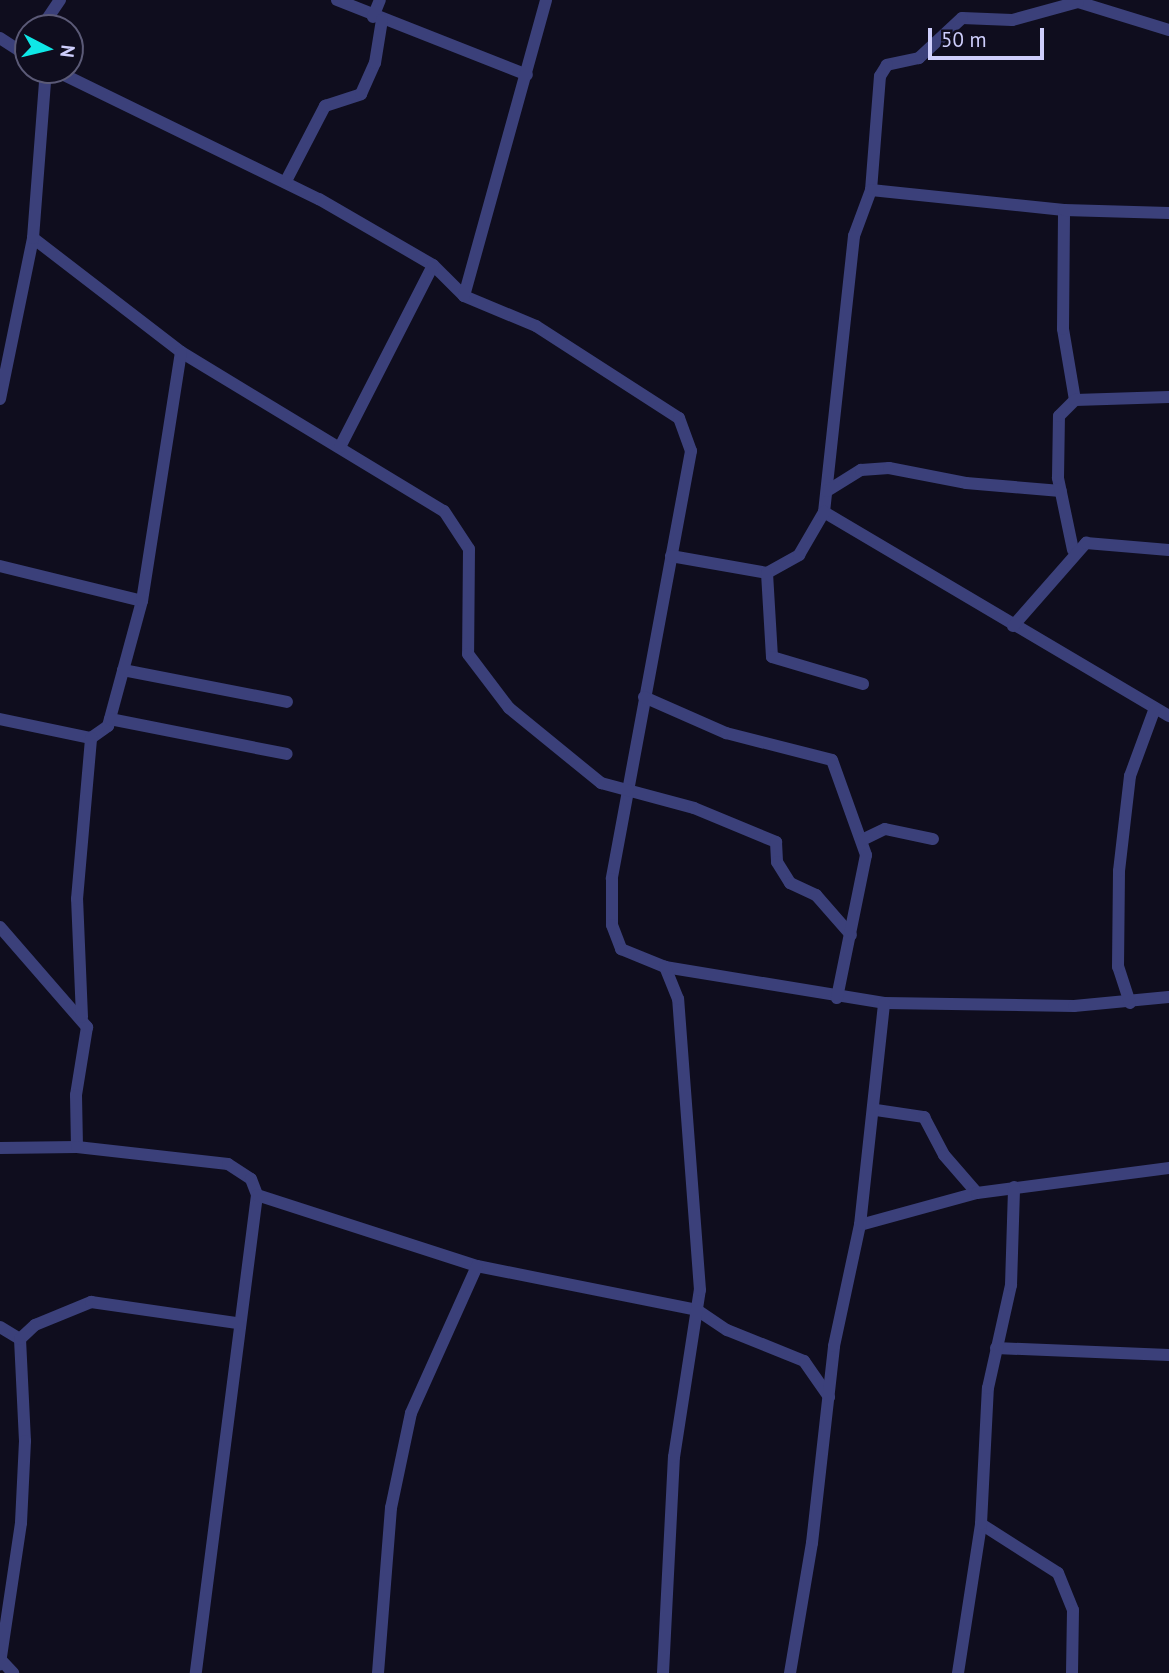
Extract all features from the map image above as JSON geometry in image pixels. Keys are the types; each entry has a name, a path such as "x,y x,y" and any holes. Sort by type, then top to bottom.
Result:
{"street":[{"path":"337,0 527,75"},
{"path":"286,181 325,106 361,94 375,63 380,0"},
{"path":"464,296 546,0"},
{"path":"671,556 767,573 799,555 824,513 854,236 872,190 880,76 887,65 919,58 962,18 1012,20 1078,1 1169,30"},
{"path":"0,398 33,237 45,84"},
{"path":"83,84 286,181 433,265 464,296 536,326 679,418 691,451 643,697 612,879 612,925 621,948 665,967 758,977 837,998 884,1003 1130,1003 1169,997"},
{"path":"872,190 1064,210 1169,213"},
{"path":"1064,210 1063,329 1075,400"},
{"path":"33,237 181,352 340,447 461,528 470,549 466,642 483,678 553,746 601,783 694,808 776,842 777,862 790,883 816,895 850,935"},
{"path":"340,447 433,265"},
{"path":"0,719 91,738 102,734 110,719 142,601 181,352"},
{"path":"1073,550 1061,491 1059,416 1075,400 1169,397"},
{"path":"827,491 861,470 889,468 966,484 1061,491"},
{"path":"824,513 1169,716"},
{"path":"1013,626 1059,576 1073,550 1086,543 1169,550"},
{"path":"0,566 142,601"},
{"path":"767,573 772,657 863,684"},
{"path":"123,670 287,702"},
{"path":"643,697 726,733 832,760 866,855 837,998"},
{"path":"1130,1003 1118,967 1119,871 1130,776 1155,708"},
{"path":"110,719 287,754"},
{"path":"82,1017 77,899 91,738"},
{"path":"862,840 885,829 933,839"},
{"path":"0,927 82,1017 90,1035 76,1095 77,1147"},
{"path":"663,1673 674,1457 697,1310 686,1076 678,999 665,967"},
{"path":"790,1673 829,1396 860,1225 876,1110 884,1003"},
{"path":"876,1110 924,1117 977,1193"},
{"path":"0,1147 77,1147 228,1164 251,1178 257,1195 237,1323 197,1673"},
{"path":"860,1225 977,1193 1014,1186 1169,1168"},
{"path":"958,1673 981,1524 996,1348 1011,1285 1014,1186"},
{"path":"257,1195 477,1266 697,1310 727,1331 804,1361 829,1396"},
{"path":"378,1673 391,1508 411,1413 477,1266"},
{"path":"13,1673 0,1662 24,1492 20,1339 35,1325 91,1302 237,1323"},
{"path":"0,1327 20,1339"},
{"path":"996,1348 1169,1355"},
{"path":"981,1524 1058,1573 1073,1610 1072,1673"}]}
